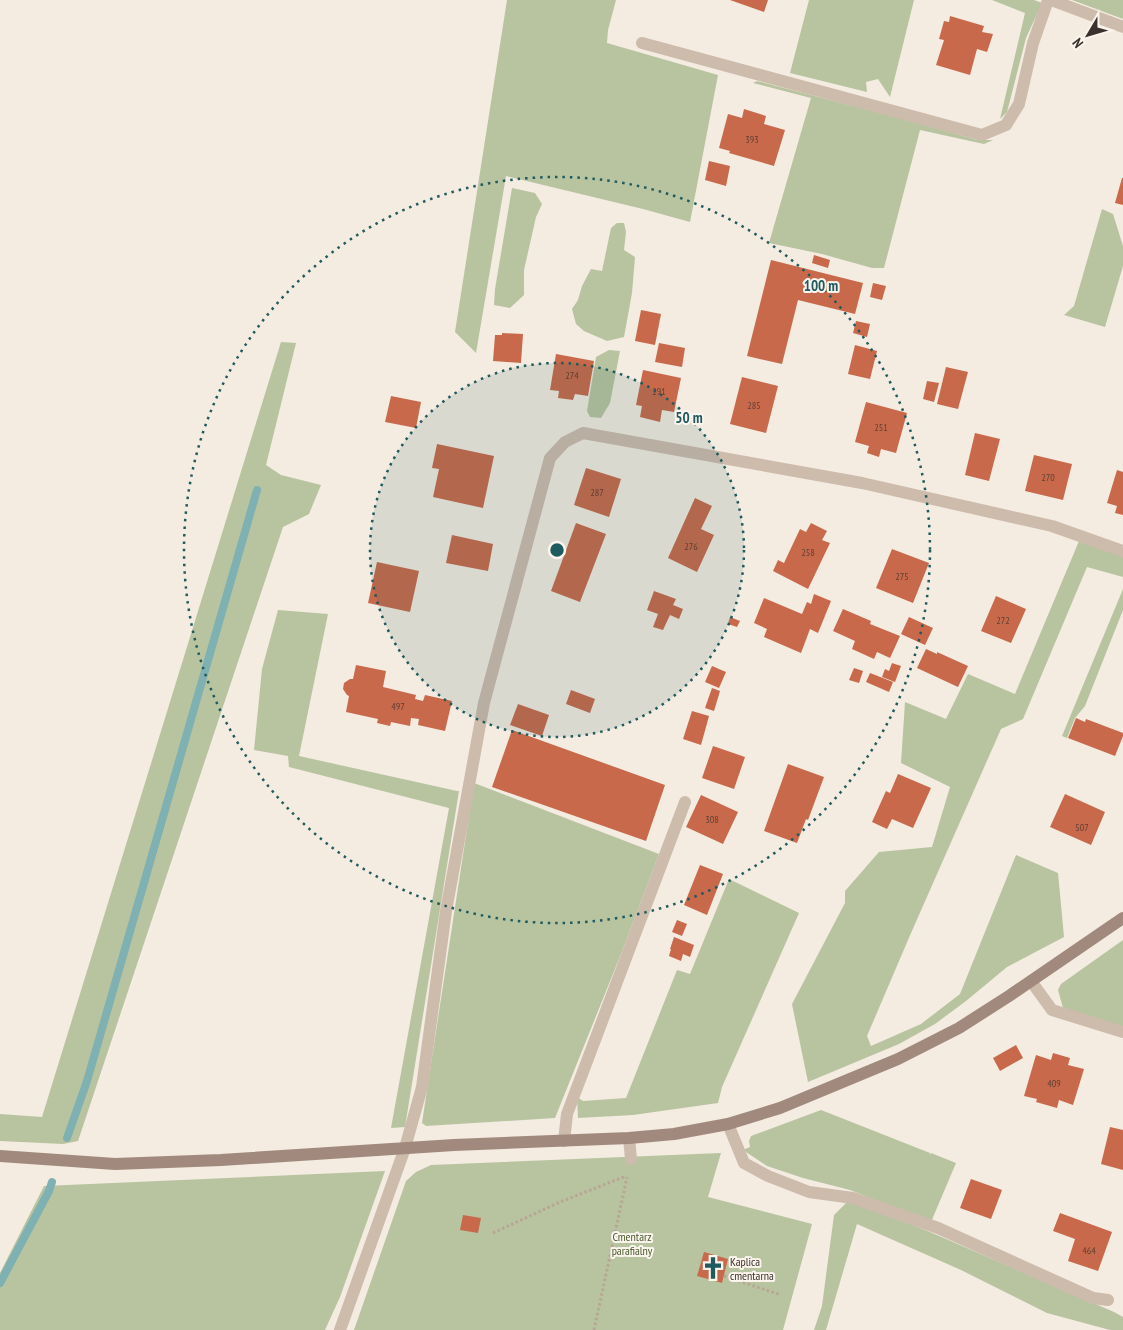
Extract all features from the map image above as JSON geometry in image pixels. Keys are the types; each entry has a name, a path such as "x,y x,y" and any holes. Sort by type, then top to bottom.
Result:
{"street":[{"path":"642,43 982,135 1006,125 1019,104 1033,42 1050,0 1123,27"},
{"path":"340,1330 405,1148 422,1087 446,911 484,703 550,458 565,442 583,432 862,483 1052,526 1123,551"},
{"path":"564,1141 567,1114 685,802"},
{"path":"0,1156 115,1164 221,1160 454,1145 629,1138 674,1134 728,1124 780,1108 898,1059 959,1028 1123,918"},
{"path":"1031,981 1052,1010 1123,1032"},
{"path":"728,1124 744,1163 768,1176 809,1192 853,1198 938,1228 1092,1298 1108,1300"},
{"path":"629,1138 630,1159"}],"path":[{"path":"594,1330 630,1159"},
{"path":"493,1233 560,1202 627,1176"},
{"path":"724,1276 781,1295"}],"green space":[{"path":"507,0 616,0 608,30 607,43 718,75 690,222 506,176 476,353 455,332"},
{"path":"809,0 914,0 890,97 878,79 866,82 867,92 790,73"},
{"path":"992,0 1034,0 1042,3 1026,38 1007,112 1000,119 1025,13"},
{"path":"1072,0 1123,0 1123,19"},
{"path":"757,81 977,140 993,140 984,144 920,130 884,268 872,268 822,254 769,243 811,98 753,83"},
{"path":"512,188 535,193 542,204 536,217 524,270 524,295 510,308 494,305"},
{"path":"1102,209 1113,214 1123,246 1123,266 1105,327 1064,315 1074,306"},
{"path":"617,223 624,223 626,232 624,250 635,257 632,293 624,337 607,341 584,331 576,324 572,309 578,300 582,286 591,269 602,271 611,228"},
{"path":"281,342 296,343 266,465 281,475 321,485 309,514 283,527 78,1141 63,1144 0,1141 0,1114 42,1117"},
{"path":"609,350 620,351 610,403 601,418 590,417 587,411 596,357"},
{"path":"1079,541 1123,555 1123,577 1087,567 1023,719 1001,729 867,1036 871,1046 921,1024 960,994 1016,855 1058,873 1064,937 1007,967 935,1024 899,1044 808,1082 792,1004 845,903 845,891 879,852 932,847 950,787 901,763 905,702 946,719 968,674 1015,694"},
{"path":"1123,589 1123,610 1085,706 1075,718 1067,738 1062,736"},
{"path":"278,610 328,614 299,756 459,791 405,1127 391,1128 449,808 289,767 288,756 254,750 262,669"},
{"path":"474,783 659,854 555,1118 426,1126 422,1123"},
{"path":"729,879 799,913 722,1087 718,1103 633,1115 578,1118 577,1097 583,1101 626,1098 677,970 690,974"},
{"path":"1123,940 1123,1028 1063,1008 1058,990 1061,984"},
{"path":"821,1110 930,1153 930,1155 931,1153 956,1163 931,1222 850,1190 803,1178 767,1166 743,1150 750,1147 749,1141 751,1136"},
{"name":"Cmentarz parafialny","path":"721,1153 708,1197 812,1224 783,1330 354,1330 406,1181 416,1172 431,1165"},
{"path":"385,1171 340,1297 325,1330 0,1330 0,1273 44,1186"},
{"path":"847,1202 871,1209 930,1232 1114,1312 1123,1317 1123,1330 1110,1330 1047,1313 961,1270 857,1224 826,1330 814,1330 822,1306 834,1215"}],"building":[{"path":"730,0 768,0 764,12"},
{"path":"950,16 984,26 982,32 993,34 987,52 977,49 970,75 936,65 944,40 939,39 944,21 949,22"},
{"path":"744,109 766,116 764,124 785,130 774,166 729,153 730,151 719,148 728,114 742,118"},
{"path":"709,161 730,166 726,186 705,180"},
{"path":"1123,178 1123,205 1115,203"},
{"path":"814,255 830,260 828,268 812,263"},
{"path":"771,260 863,283 855,314 798,300 782,364 747,356"},
{"path":"873,283 886,286 882,300 870,297"},
{"path":"641,310 661,314 655,345 635,341"},
{"path":"856,321 870,324 867,337 853,333"},
{"path":"502,333 523,334 521,363 493,361 495,335 502,335"},
{"path":"659,343 685,348 682,367 655,362"},
{"path":"855,345 877,351 870,379 848,374"},
{"path":"556,354 594,361 588,396 575,394 573,400 558,398 559,391 550,390"},
{"path":"946,367 968,372 958,409 937,404"},
{"path":"643,370 681,378 674,412 662,410 660,422 640,417 642,406 636,405"},
{"path":"742,377 778,386 766,433 730,424"},
{"path":"927,381 939,383 934,402 923,399"},
{"path":"391,396 421,402 416,428 385,422"},
{"path":"866,402 907,413 896,453 881,449 879,457 867,453 869,446 855,442"},
{"path":"975,433 1000,439 989,481 965,475"},
{"path":"437,444 494,456 483,508 433,497 439,469 432,468"},
{"path":"1034,455 1072,464 1063,500 1025,491"},
{"path":"586,468 621,479 609,517 574,505"},
{"path":"1117,470 1123,472 1123,515 1115,513 1117,506 1107,503"},
{"path":"695,498 712,506 701,529 714,535 697,572 668,558"},
{"path":"576,523 606,534 580,602 551,591"},
{"path":"811,523 827,531 822,540 830,543 808,589 773,571 778,560 784,563 800,529 806,532"},
{"path":"452,535 493,544 488,571 446,563"},
{"path":"892,549 929,563 913,603 876,588"},
{"path":"377,562 419,571 410,612 368,603"},
{"path":"654,591 676,599 673,605 683,609 679,619 670,615 663,630 653,627 658,614 647,610"},
{"path":"814,594 831,601 818,633 810,629 801,653 764,637 767,629 754,623 764,598 802,614 807,602 811,604"},
{"path":"996,596 1026,609 1011,643 981,631"},
{"path":"843,609 871,621 870,624 900,636 890,658 877,652 874,659 852,649 855,641 833,631"},
{"path":"730,617 740,621 737,627 728,624"},
{"path":"909,617 933,628 925,645 901,634"},
{"path":"926,649 968,666 958,687 917,668"},
{"path":"892,663 901,666 895,682 882,677 885,669 889,671"},
{"path":"356,665 386,671 383,687 416,695 415,699 423,701 425,695 452,701 445,731 418,725 419,719 411,718 410,726 391,722 390,726 377,723 378,719 346,712 349,696 343,689 344,683 353,679"},
{"path":"712,666 726,672 719,688 705,682"},
{"path":"854,668 863,671 859,683 849,680"},
{"path":"870,673 893,682 889,692 866,682"},
{"path":"712,688 720,691 714,711 705,708"},
{"path":"571,690 595,699 590,713 566,704"},
{"path":"518,704 549,715 542,736 510,725"},
{"path":"692,711 709,716 701,745 683,739"},
{"path":"1076,718 1085,722 1086,719 1123,733 1115,756 1068,738"},
{"path":"512,730 665,785 646,841 492,787"},
{"path":"713,746 745,757 734,789 702,778"},
{"path":"788,764 824,777 797,843 764,831"},
{"path":"898,774 931,788 913,828 892,819 887,829 872,822 886,791 890,793"},
{"path":"1065,794 1105,812 1091,845 1050,827"},
{"path":"701,795 738,812 723,844 686,827"},
{"path":"700,865 723,874 707,915 684,905"},
{"path":"677,920 687,924 682,936 672,932"},
{"path":"674,937 694,945 690,957 683,954 681,961 669,956"},
{"path":"1016,1045 1023,1058 1000,1071 993,1058"},
{"path":"1053,1053 1070,1058 1068,1065 1084,1069 1073,1105 1059,1100 1057,1108 1036,1102 1037,1099 1024,1096 1036,1055 1051,1060"},
{"path":"1110,1127 1123,1130 1123,1170 1101,1164"},
{"path":"971,1179 1002,1190 991,1219 960,1208"},
{"path":"1060,1213 1112,1232 1098,1271 1068,1261 1075,1239 1053,1231"},
{"path":"463,1215 481,1218 478,1233 460,1230"},
{"name":"Kaplica cmentarna","path":"704,1252 728,1259 722,1283 697,1276"}],"waterway":[{"path":"67,1138 87,1081 257,490"},
{"path":"0,1283 52,1182"}],"place":[{"name":"Kaplica cmentarna","path":"713,1268"}]}
